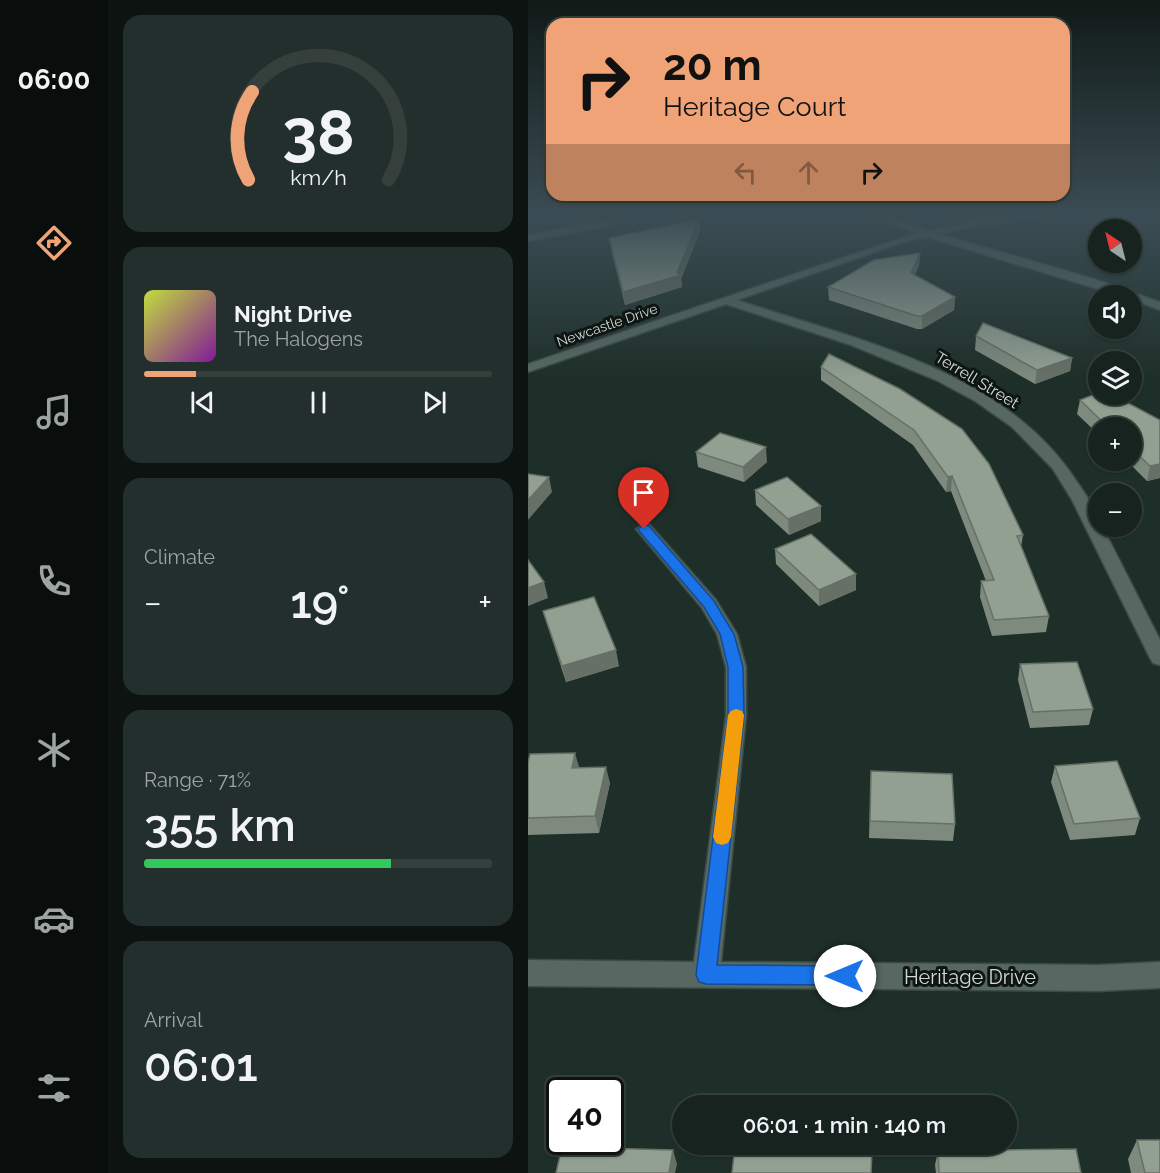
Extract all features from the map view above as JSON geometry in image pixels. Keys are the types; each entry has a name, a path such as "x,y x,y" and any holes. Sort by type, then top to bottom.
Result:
{"street":[{"name":"Newcastle Drive","path":"528,368 817,270"},
{"path":"1050,270 1160,306"},
{"name":"Terrell Street","path":"726,300 915,364 992,407 1028,434 1050,456 1081,502 1160,658"},
{"path":"644,529 709,604 727,634 736,667 736,716 706,975"},
{"name":"Heritage Drive","path":"528,974 1100,978 1160,975"}],"building":[{"path":"617,270 678,270 677,273 681,275 623,292"},
{"path":"857,270 912,270 911,273 955,297 922,316 917,316 828,287"},
{"path":"983,323 1072,358 1037,370 976,336"},
{"path":"829,354 900,389 962,429 989,464 1023,535 1017,536 1049,616 994,620 981,581 994,580 952,476 948,477 914,430 821,367"},
{"path":"1088,397 1088,405 1132,405 1160,420 1160,464 1150,466 1142,458 1142,417 1098,417 1080,400"},
{"path":"720,433 766,447 743,467 696,452"},
{"path":"528,474 549,477 528,500"},
{"path":"787,477 821,506 788,519 755,490"},
{"path":"811,534 856,574 819,590 775,549"},
{"path":"528,560 544,582 528,588"},
{"path":"594,597 616,650 562,666 543,611"},
{"path":"1077,662 1093,709 1033,712 1020,664"},
{"path":"575,753 572,768 606,767 595,816 528,818 530,754"},
{"path":"1117,761 1140,818 1074,824 1055,766"},
{"path":"871,771 952,774 955,824 870,821"},
{"path":"1137,1140 1160,1140 1160,1173 1145,1173"},
{"path":"624,1149 672,1150 669,1173 556,1173 560,1155 624,1155"},
{"path":"1076,1149 1081,1173 939,1173 938,1155 1017,1155 1017,1150"},
{"path":"734,1155 872,1155 871,1173 732,1173"}],"slow traffic":[{"path":"722,837 736,715"}],"route":[{"path":"644,529 709,604 727,634 736,667 736,716 706,975 845,976"}]}
